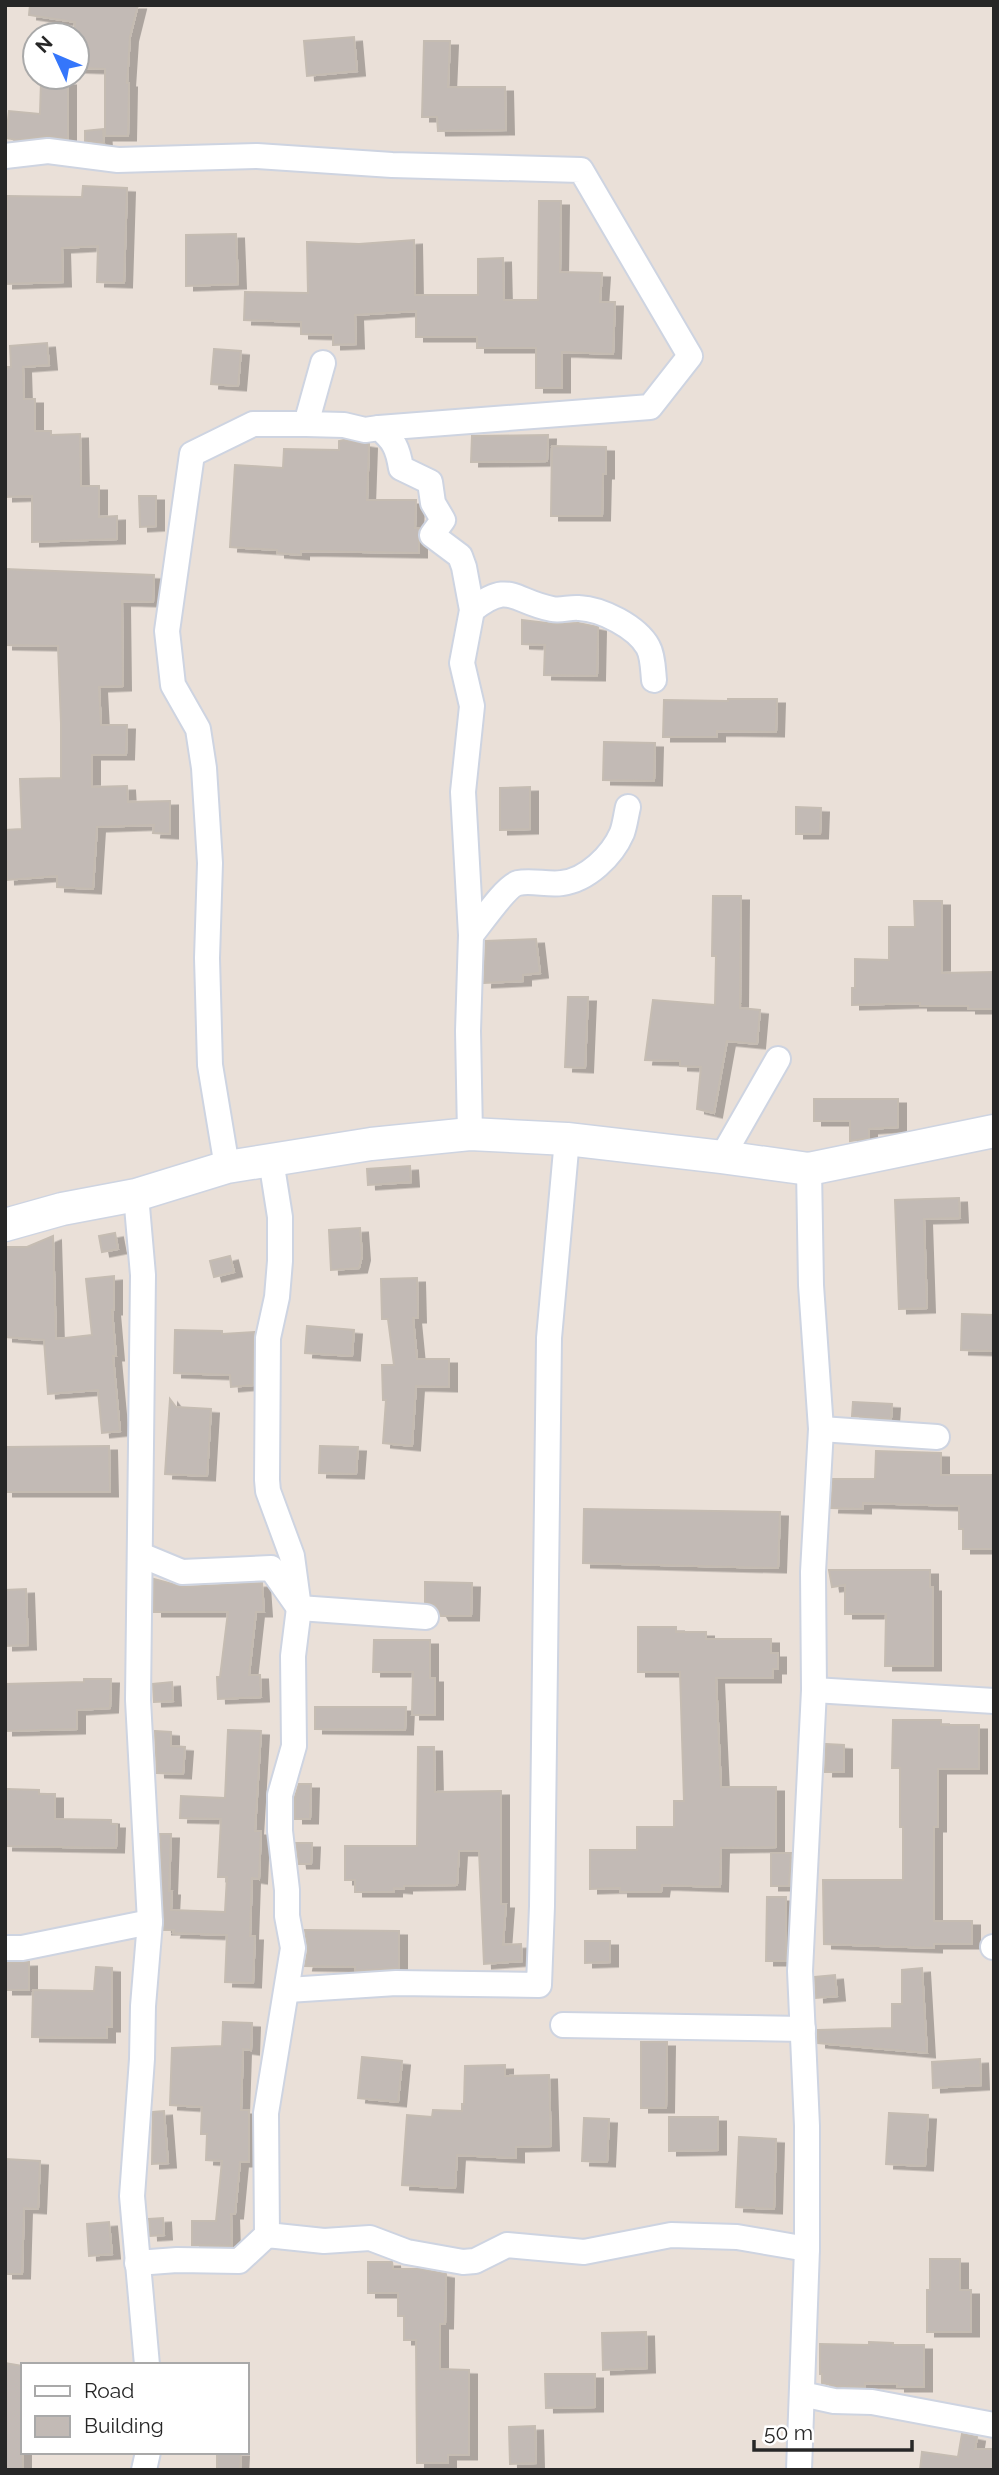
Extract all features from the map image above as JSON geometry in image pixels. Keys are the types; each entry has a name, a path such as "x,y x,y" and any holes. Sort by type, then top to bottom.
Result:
{"street":[{"path":"5,156 48,151 118,160 257,156 392,165 582,170 690,356 650,407 365,430 344,425 253,424 192,454 167,631 173,685 198,729 204,768 210,863 207,958 210,1065 227,1167"},
{"path":"306,424 323,363"},
{"path":"379,428 390,436 397,446 401,468 430,482 433,503 443,520 432,535 460,556 472,610 463,663 472,706 463,792 471,935 468,1031 470,1134"},
{"path":"472,610 500,593 556,610 577,607 589,609 630,628 649,648 654,680"},
{"path":"471,935 508,890 518,883 564,883 575,881 589,872 610,853 623,832 628,807"},
{"path":"722,1157 778,1059"},
{"path":"5,1225 62,1209 136,1195 227,1167 371,1144 470,1134 567,1139 810,1169 994,1131"},
{"path":"288,1990 396,1983 539,1984 549,1338 567,1139"},
{"path":"137,2263 177,2260 239,2261 267,2235 266,2113 293,1948 286,1916 287,1890 280,1831 281,1795 294,1746 293,1656 299,1608 292,1556 268,1491 267,1480 268,1338 281,1261 280,1217 271,1160"},
{"path":"799,2470 807,2249 807,2126 800,1971 814,1690 813,1572 821,1429 811,1285 810,1169"},
{"path":"136,1195 143,1275 138,1700 150,1922 132,2196 147,2363"},
{"path":"821,1429 937,1437"},
{"path":"141,1555 182,1572 271,1568 299,1608"},
{"path":"299,1608 426,1617"},
{"path":"814,1690 994,1701"},
{"path":"5,1948 22,1948 150,1922"},
{"path":"564,2025 803,2029"},
{"path":"267,2235 324,2241 370,2238 407,2252 463,2262 475,2261 507,2245 584,2252 671,2235 737,2237 807,2249"},
{"path":"802,2394 834,2401 872,2402 994,2425"}],"building":[{"path":"30,5 138,5 130,37 128,136 105,136 105,69 91,68 91,21 68,21 29,15"},
{"path":"354,37 357,71 307,76 304,41"},
{"path":"424,41 450,41 448,87 505,87 506,130 438,131 437,117 422,117"},
{"path":"41,91 68,91 68,139 47,136 17,140 6,138 9,111 40,114"},
{"path":"103,129 104,143 85,141 85,131"},
{"path":"83,186 127,188 124,283 97,282 98,246 62,248 63,282 5,284 7,196 82,197"},
{"path":"539,201 561,201 560,272 602,273 600,302 615,302 613,354 562,352 562,388 536,388 536,348 477,348 477,337 416,337 416,311 355,315 356,344 333,345 333,335 301,334 301,322 244,320 245,292 308,293 307,242 359,244 414,240 415,295 478,295 478,259 503,258 504,300 538,300"},
{"path":"236,234 238,284 186,286 186,235"},
{"path":"47,343 49,365 23,367 24,399 35,399 35,431 51,431 51,435 80,434 81,486 99,486 99,517 117,516 117,539 32,542 32,496 5,497 5,367 11,367 10,346"},
{"path":"214,349 241,351 238,386 211,384"},
{"path":"548,435 547,461 471,462 472,436"},
{"path":"339,441 369,444 367,500 416,500 415,528 419,528 419,553 301,551 301,555 277,553 277,550 230,547 235,465 283,468 284,449 339,450"},
{"path":"552,446 606,447 602,516 551,516"},
{"path":"139,496 156,496 156,526 140,527"},
{"path":"5,569 154,575 153,602 122,601 123,686 99,687 101,725 127,725 126,755 92,755 92,787 127,786 128,802 170,801 170,834 153,833 154,825 97,827 93,889 57,887 57,876 7,880 5,830 22,829 20,779 61,778 61,724 58,646 5,645"},
{"path":"522,620 555,624 578,623 598,627 597,676 544,675 545,645 522,644"},
{"path":"777,699 776,732 717,731 717,737 663,737 664,700"},
{"path":"604,742 655,743 654,781 603,780"},
{"path":"530,787 530,829 500,830 500,788"},
{"path":"796,807 821,808 820,834 796,834"},
{"path":"713,896 741,896 740,1008 760,1010 757,1044 727,1041 714,1113 697,1109 701,1067 680,1066 680,1061 645,1060 653,1000 715,1005 716,956 712,956"},
{"path":"914,901 942,901 942,973 994,972 994,1009 920,1006 920,1003 852,1005 855,959 889,960 889,927 915,927"},
{"path":"536,939 540,973 523,975 523,981 484,983 486,941"},
{"path":"568,997 588,997 585,1068 565,1067"},
{"path":"814,1099 898,1099 898,1127 869,1129 869,1138 850,1141 850,1121 814,1121"},
{"path":"410,1166 411,1182 368,1185 367,1169"},
{"path":"959,1198 960,1218 924,1219 927,1308 899,1309 895,1200"},
{"path":"360,1228 362,1256 359,1268 331,1270 329,1230"},
{"path":"115,1233 118,1249 102,1252 99,1236"},
{"path":"53,1236 56,1339 92,1335 86,1279 114,1276 112,1310 116,1356 113,1356 120,1431 102,1433 98,1390 48,1394 44,1340 5,1337 5,1247 27,1247"},
{"path":"230,1256 234,1272 214,1277 210,1261"},
{"path":"417,1278 418,1318 413,1318 417,1359 449,1359 449,1387 416,1386 412,1446 383,1443 386,1400 383,1400 382,1365 394,1365 388,1319 382,1319 381,1279"},
{"path":"962,1314 994,1315 994,1351 961,1350"},
{"path":"307,1326 354,1330 352,1356 305,1353"},
{"path":"175,1330 222,1331 222,1334 254,1332 253,1385 231,1387 230,1375 174,1373"},
{"path":"170,1399 176,1407 211,1409 207,1476 165,1474"},
{"path":"853,1402 892,1404 891,1419 852,1416"},
{"path":"109,1446 110,1492 5,1492 5,1447"},
{"path":"320,1446 358,1447 356,1474 319,1473"},
{"path":"876,1451 941,1453 941,1475 994,1475 994,1549 963,1549 963,1529 959,1529 959,1506 863,1503 863,1509 831,1508 833,1479 875,1479"},
{"path":"584,1509 780,1512 778,1568 583,1563"},
{"path":"829,1570 930,1570 930,1587 933,1587 933,1666 885,1666 886,1614 845,1614 845,1585 832,1587"},
{"path":"154,1579 183,1587 262,1583 264,1612 256,1612 249,1675 260,1675 261,1697 218,1699 217,1677 220,1677 228,1612 154,1612"},
{"path":"425,1582 472,1583 471,1616 441,1616 435,1605 425,1602"},
{"path":"26,1589 28,1645 5,1646 5,1590"},
{"path":"638,1627 676,1627 676,1632 706,1632 706,1639 771,1639 771,1653 778,1653 778,1669 773,1669 773,1678 716,1678 721,1787 776,1787 776,1847 721,1848 720,1887 662,1885 661,1892 620,1892 620,1888 590,1889 590,1850 637,1850 637,1827 674,1827 674,1801 684,1801 680,1672 638,1672"},
{"path":"374,1640 430,1640 430,1678 435,1678 435,1715 412,1715 413,1672 373,1672"},
{"path":"84,1679 111,1679 110,1708 77,1710 77,1729 5,1731 5,1684 84,1682"},
{"path":"172,1682 173,1701 154,1702 153,1684"},
{"path":"315,1707 406,1707 405,1730 315,1729"},
{"path":"893,1720 941,1720 941,1725 979,1725 979,1769 938,1769 938,1827 934,1827 934,1921 972,1921 972,1944 934,1944 934,1948 824,1944 823,1880 903,1880 900,1768 892,1768"},
{"path":"228,1730 261,1731 255,1831 261,1831 259,1879 252,1878 250,1936 255,1936 253,1983 225,1982 227,1935 173,1933 174,1930 164,1930 160,1834 171,1834 171,1910 225,1912 227,1877 218,1877 221,1819 180,1818 181,1796 225,1798"},
{"path":"155,1731 171,1732 171,1746 185,1747 183,1774 157,1773"},
{"path":"826,1744 844,1745 844,1772 825,1772"},
{"path":"418,1747 434,1747 435,1792 501,1791 501,1904 506,1904 503,1945 521,1944 522,1961 484,1964 479,1851 459,1851 457,1885 404,1886 404,1889 394,1888 394,1892 355,1892 355,1880 345,1880 345,1846 417,1846"},
{"path":"299,1784 311,1784 310,1819 295,1819 295,1797"},
{"path":"7,1789 39,1790 39,1794 55,1794 55,1819 111,1820 111,1824 117,1824 116,1848 5,1846"},
{"path":"296,1843 312,1843 311,1864 299,1864"},
{"path":"771,1853 791,1853 789,1886 771,1886"},
{"path":"767,1897 786,1897 786,1961 766,1961"},
{"path":"305,1930 399,1931 399,1968 355,1971 355,1967 305,1966 308,1950"},
{"path":"585,1941 610,1941 610,1962 585,1963"},
{"path":"29,1962 29,1990 5,1990 5,1963"},
{"path":"96,1967 112,1968 112,2027 107,2027 107,2038 32,2037 33,1990 94,1991"},
{"path":"922,1968 927,2053 818,2043 818,2030 892,2028 892,2004 902,2004 902,1970"},
{"path":"835,1975 837,1996 816,1998 815,1977"},
{"path":"223,2022 252,2023 251,2050 243,2049 241,2110 249,2110 249,2162 240,2162 235,2214 231,2214 232,2246 192,2245 192,2221 216,2221 222,2161 206,2160 207,2134 201,2134 202,2107 170,2105 172,2048 222,2046"},
{"path":"641,2042 667,2042 666,2108 641,2108"},
{"path":"362,2057 402,2061 398,2102 358,2098"},
{"path":"980,2059 981,2085 933,2088 932,2062"},
{"path":"505,2065 505,2076 549,2075 551,2146 516,2147 516,2158 457,2155 455,2188 402,2185 407,2115 432,2117 433,2110 462,2111 465,2066"},
{"path":"164,2111 168,2163 152,2164 153,2112"},
{"path":"889,2113 928,2115 925,2166 886,2164"},
{"path":"669,2117 718,2117 718,2150 669,2151"},
{"path":"584,2118 609,2119 607,2162 582,2161"},
{"path":"739,2137 776,2139 774,2209 736,2207"},
{"path":"5,2159 40,2161 38,2209 24,2208 22,2274 5,2274"},
{"path":"163,2218 164,2235 150,2236 149,2219"},
{"path":"109,2222 112,2254 89,2256 87,2224"},
{"path":"930,2259 960,2259 960,2290 971,2290 971,2332 927,2332"},
{"path":"368,2262 392,2262 393,2269 420,2269 446,2274 445,2324 440,2324 440,2369 469,2370 469,2455 448,2455 448,2463 417,2463 416,2340 404,2340 404,2316 398,2316 398,2293 368,2293"},
{"path":"646,2332 647,2368 603,2370 602,2333"},
{"path":"869,2342 924,2345 924,2387 865,2383 865,2387 836,2386 822,2383 820,2344 869,2345"},
{"path":"5,2363 21,2366 23,2470 5,2470"},
{"path":"545,2374 595,2374 595,2407 546,2408"},
{"path":"535,2426 536,2463 510,2464 509,2427"},
{"path":"962,2434 977,2437 975,2449 994,2449 994,2470 920,2470 922,2452 958,2457"},
{"path":"217,2454 241,2454 240,2470 217,2470"}]}
